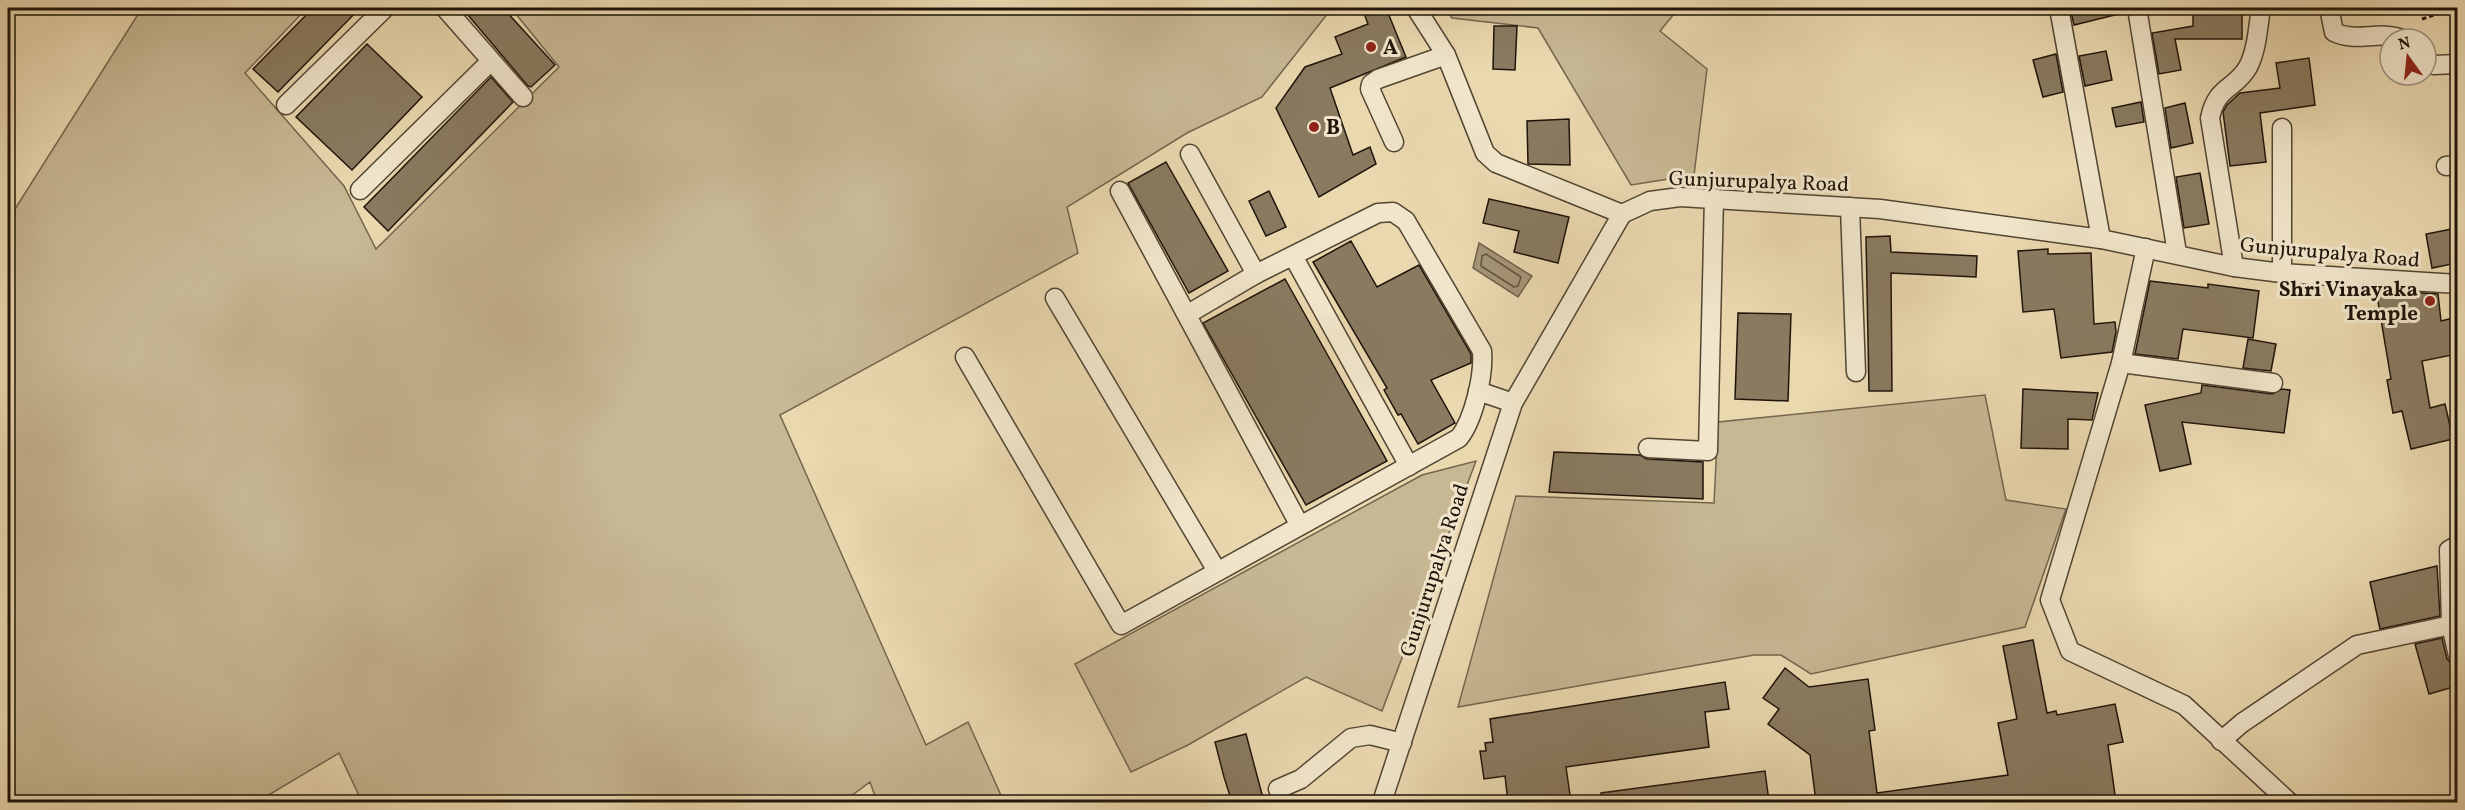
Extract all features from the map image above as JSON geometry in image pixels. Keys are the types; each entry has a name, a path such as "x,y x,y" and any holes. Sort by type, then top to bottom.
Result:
{"street":[{"path":"286,105 385,8"},
{"path":"445,8 523,97"},
{"path":"1416,8 1446,55 1485,153 1496,163 1622,214"},
{"path":"2059,8 2101,238"},
{"path":"2137,8 2177,253"},
{"path":"2234,267 2210,118 2214,102 2248,66 2256,39 2261,8"},
{"path":"2329,8 2334,32 2343,37 2378,36"},
{"path":"1394,142 1370,89 1371,84 1378,79 1446,55"},
{"path":"360,190 491,61"},
{"path":"2438,65 2457,64"},
{"path":"2282,128 2282,273"},
{"path":"1190,154 1256,274"},
{"path":"1120,191 1299,524"},
{"name":"Gunjurupalya Road","path":"1382,802 1513,403 1573,295 1622,214 1650,201 1680,197 1850,207 2101,238 2234,267 2282,273 2457,284"},
{"path":"1648,447 1708,451 1714,198"},
{"path":"1850,207 1856,372"},
{"path":"965,357 1121,625 1299,524 1459,438 1478,391 1482,371 1482,351 1406,221 1393,212 1378,213 1256,274 1188,314"},
{"path":"2146,248 2121,363 2050,600 2070,651 2184,705 2289,802"},
{"path":"1293,256 1409,466"},
{"path":"1055,298 1217,571"},
{"path":"2121,363 2273,383"},
{"path":"1478,391 1513,403"},
{"path":"2457,545 2450,550 2451,625 2457,656"},
{"path":"2221,741 2242,723 2357,645 2451,625"},
{"path":"1278,789 1301,779 1351,738 1370,735 1402,742"}],"path":[{"path":"2422,19 2456,8"}],"shaded area":[{"path":"142,8 307,8 245,73 344,186 376,249 559,67 511,8 1332,8 1262,97 1187,133 1067,207 1078,253 780,415 926,745 968,722 1004,802 877,802 870,782 843,802 362,802 339,753 257,802 8,802 8,256 15,209"},
{"path":"1445,8 1679,8 1660,31 1707,69 1694,175 1631,185 1538,28 1452,18"},
{"path":"1985,395 2006,500 2066,509 2025,627 1811,674 1781,655 1754,655 1458,707 1516,496 1714,503 1718,422"},
{"path":"1476,461 1382,711 1306,677 1188,745 1131,772 1075,664 1422,475"}],"water":[{"path":"1479,243 1532,276 1518,297 1473,268"}],"building":[{"path":"313,8 360,8 278,92 253,69"},
{"path":"462,8 503,8 555,65 531,87 528,86"},
{"name":"B","path":"1362,8 1386,8 1406,57 1330,88 1353,155 1370,147 1376,164 1319,197 1276,108 1305,67 1342,54 1335,37 1368,24"},
{"path":"2070,8 2122,8 2123,13 2074,25"},
{"path":"2193,8 2242,8 2242,39 2175,39 2181,70 2159,74 2152,33 2193,26"},
{"path":"1494,26 1517,26 1515,70 1493,69"},
{"path":"367,44 422,97 352,170 296,117"},
{"path":"2106,51 2112,80 2085,86 2079,56"},
{"path":"2056,54 2063,92 2043,97 2033,60"},
{"path":"2309,58 2315,105 2260,113 2266,162 2230,166 2223,112 2227,105 2240,93 2280,88 2276,63"},
{"path":"491,77 513,102 388,231 364,207"},
{"path":"2141,102 2144,122 2116,127 2112,108"},
{"path":"2185,103 2193,143 2171,148 2165,108"},
{"path":"1569,119 1570,165 1528,164 1527,121"},
{"path":"1166,162 1228,271 1189,293 1128,183"},
{"path":"2200,173 2209,224 2184,228 2176,177"},
{"path":"1269,191 1286,227 1266,236 1249,201"},
{"path":"1489,199 1569,217 1558,263 1514,252 1519,231 1483,223"},
{"path":"2457,228 2457,263 2432,268 2426,234"},
{"path":"1890,236 1891,252 1977,256 1976,277 1891,273 1892,391 1869,391 1866,237"},
{"path":"1351,241 1377,287 1419,265 1471,354 1471,363 1431,380 1455,423 1418,444 1401,414 1398,415 1384,390 1387,388 1313,262"},
{"path":"2048,249 2048,254 2091,253 2094,324 2115,322 2116,332 2112,352 2061,358 2054,309 2023,312 2018,251"},
{"path":"1285,279 1387,461 1306,505 1203,323"},
{"path":"2150,281 2208,288 2208,284 2259,291 2253,338 2183,329 2178,359 2135,354"},
{"path":"2376,290 2438,294 2441,321 2457,317 2457,354 2422,361 2430,408 2445,404 2453,439 2411,449 2402,411 2393,413 2387,380 2391,379"},
{"path":"1738,313 1791,314 1788,401 1735,399"},
{"path":"2248,339 2276,344 2271,371 2243,368"},
{"path":"2202,385 2272,394 2282,389 2290,390 2284,433 2182,422 2191,464 2160,471 2145,405 2201,393"},
{"path":"2023,389 2098,393 2092,420 2068,419 2068,449 2021,448"},
{"path":"1554,452 1640,455 1647,459 1703,462 1703,499 1549,492"},
{"path":"2437,566 2440,616 2380,629 2370,582"},
{"path":"2442,638 2447,659 2455,667 2457,686 2429,694 2415,644"},
{"path":"2033,640 2047,713 2056,711 2057,715 2115,704 2123,742 2108,745 2116,802 1816,802 1810,755 1768,724 1779,709 1763,698 1785,668 1809,687 1868,679 1875,730 1869,731 1877,793 2008,775 1998,723 2017,719 2003,646"},
{"path":"1725,682 1729,709 1705,712 1709,747 1566,767 1571,802 1508,802 1505,776 1484,779 1480,751 1486,751 1485,743 1493,742 1490,719"},
{"path":"1246,734 1264,802 1232,802 1224,777 1215,742"},
{"path":"1765,771 1769,802 1601,802 1601,793"}],"place":[{"name":"A","path":"1371,47"},
{"name":"B","path":"1314,127"},
{"name":"Shri Vinayaka Temple","path":"2430,301"}]}
